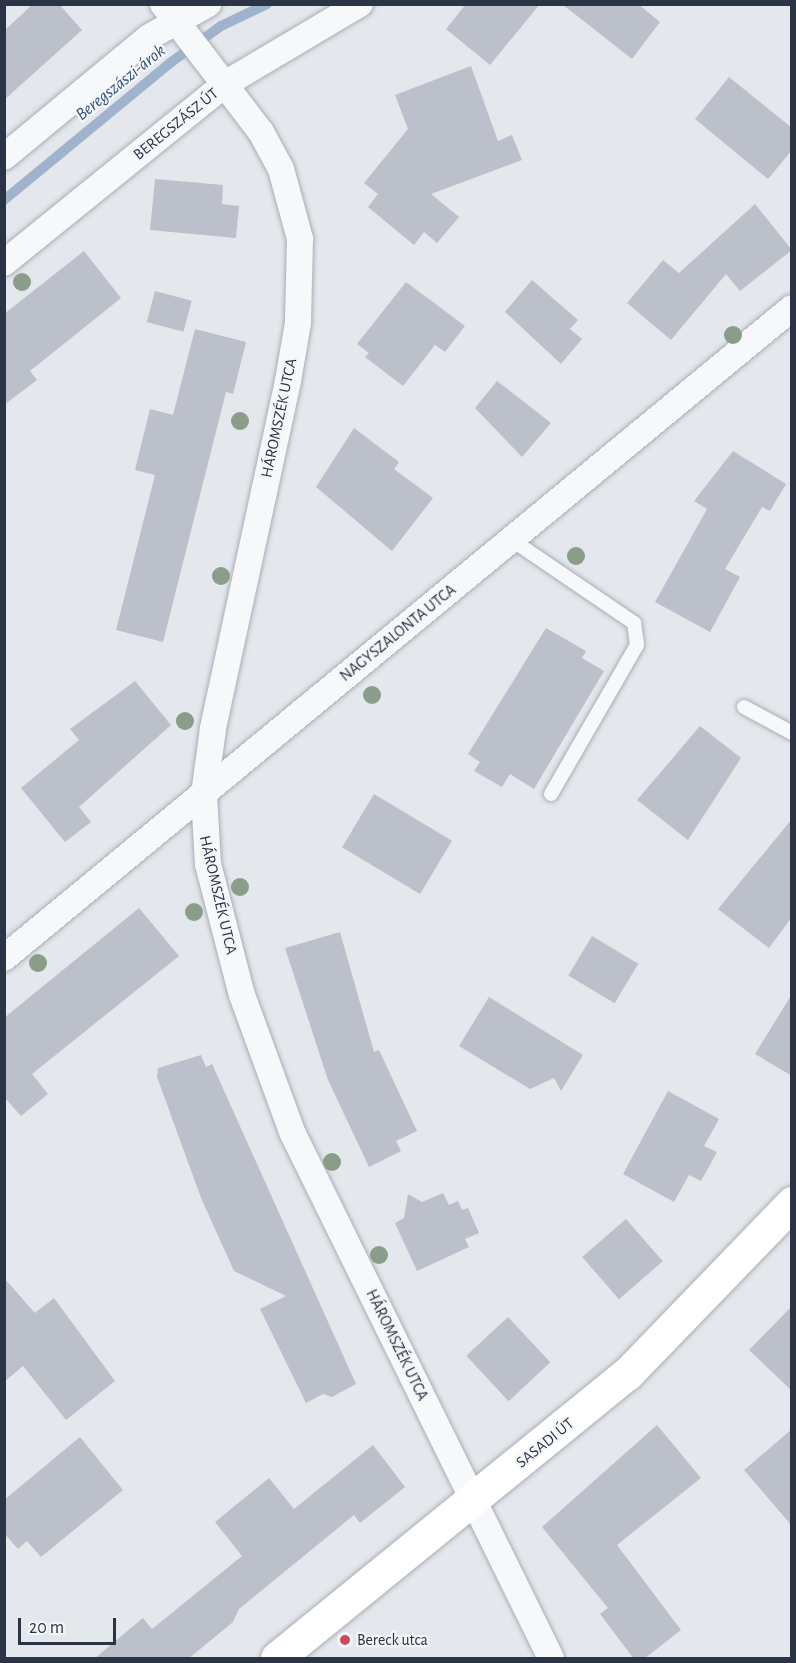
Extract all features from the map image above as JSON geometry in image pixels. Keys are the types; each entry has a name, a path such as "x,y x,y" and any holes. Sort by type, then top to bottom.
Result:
{"street":[{"path":"4,157 176,20 208,4"},
{"name":"BEREGSZÁSZ ÚT","path":"4,263 225,84 360,4"},
{"name":"HÁROMSZÉK UTCA","path":"176,20 225,84 281,169 300,239 301,280 288,381 224,670 204,795 208,864 266,1064 294,1134 551,1659"},
{"name":"NAGYSZALONTA UTCA","path":"4,958 792,308"},
{"name":"SASADI ÚT","path":"277,1659 627,1374 792,1203"}],"lane":[{"path":"513,540 633,623 637,645 551,794"},
{"path":"744,707 792,733"}],"building":[{"path":"33,4 59,4 82,30 4,100 4,31"},
{"path":"466,4 540,4 490,65 446,29"},
{"path":"562,4 638,4 660,22 632,59"},
{"path":"471,66 498,141 512,135 522,160 431,194 459,217 437,243 424,232 414,245 368,207 378,194 364,183 408,129 395,95"},
{"path":"729,77 792,128 792,150 768,179 695,119"},
{"path":"155,179 223,185 222,204 239,206 236,238 150,230"},
{"path":"755,204 792,250 740,291 726,274 671,340 627,303 663,260 679,273"},
{"path":"84,251 121,298 30,371 37,380 4,405 4,314"},
{"path":"532,280 578,320 570,329 582,339 561,364 505,312"},
{"path":"406,282 465,326 445,352 435,345 403,386 365,357 369,353 357,344"},
{"path":"155,291 192,301 183,332 147,322"},
{"path":"195,329 246,342 233,394 226,392 163,642 116,630 155,475 135,470 150,409 173,415"},
{"path":"497,381 551,423 522,457 475,408"},
{"path":"354,428 399,462 394,469 433,498 392,551 316,487"},
{"path":"733,451 786,484 770,511 762,507 725,569 740,577 710,632 655,602 707,509 694,501"},
{"path":"546,628 586,651 582,658 604,671 534,789 510,774 502,787 474,771 480,762 468,754"},
{"path":"135,681 171,725 79,807 91,822 65,842 21,788 79,740 70,729"},
{"path":"700,726 741,758 688,840 637,800"},
{"path":"374,794 452,841 420,894 342,847"},
{"path":"792,819 792,917 769,948 718,909"},
{"path":"139,908 179,956 32,1074 48,1094 21,1116 4,1097 4,1018"},
{"path":"340,932 374,1052 379,1050 417,1131 396,1141 401,1151 369,1167 328,1080 285,948"},
{"path":"592,936 638,964 615,1003 568,975"},
{"path":"792,994 792,1076 755,1054"},
{"path":"489,997 583,1055 561,1091 554,1078 530,1089 459,1046"},
{"path":"201,1055 206,1067 212,1064 356,1384 332,1397 323,1394 306,1403 260,1309 286,1296 234,1271 201,1198 157,1077 158,1068"},
{"path":"668,1091 719,1119 704,1146 717,1152 701,1181 689,1175 674,1202 623,1174"},
{"path":"443,1193 449,1205 458,1201 462,1210 468,1208 479,1233 465,1239 469,1247 417,1271 395,1223 404,1218 408,1194 422,1202"},
{"path":"626,1219 663,1261 619,1299 582,1257"},
{"path":"4,1278 35,1313 54,1298 115,1381 66,1420 23,1366 4,1382"},
{"path":"792,1306 792,1391 749,1350"},
{"path":"508,1317 550,1362 509,1401 466,1356"},
{"path":"657,1425 701,1478 617,1545 681,1630 644,1659 634,1659 600,1614 608,1608 542,1527"},
{"path":"792,1429 792,1526 744,1470"},
{"path":"80,1437 123,1490 41,1557 27,1541 18,1549 4,1533 4,1500"},
{"path":"373,1445 405,1487 360,1523 354,1515 239,1609 233,1622 188,1659 94,1659 143,1618 152,1629 242,1556 215,1522 269,1478 294,1509"}],"waterway":[{"name":"Beregszászi-árok","path":"4,200 170,63 221,26 267,4"}],"place":[{"name":"Bereck utca","path":"345,1640"}]}
